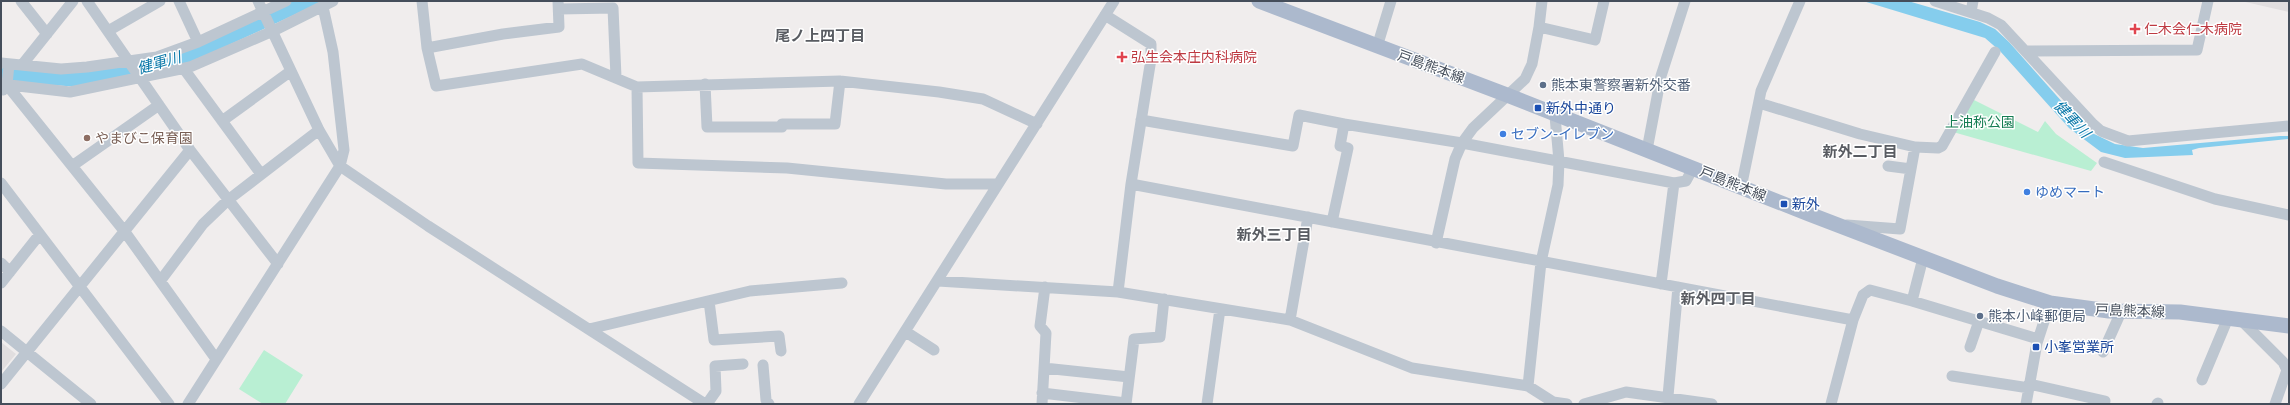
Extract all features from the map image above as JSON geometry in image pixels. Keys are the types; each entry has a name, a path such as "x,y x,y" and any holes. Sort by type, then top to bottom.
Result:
{"main road":[{"name":"戸島熊本線","path":"1259,1 1507,95 1555,116 1647,150 1923,258 2050,303 2086,309 2121,312 2180,312 2289,326"}],"street":[{"path":"21,1 47,34"},
{"path":"22,65 73,1"},
{"path":"88,1 190,150 278,264"},
{"path":"108,31 160,1"},
{"path":"179,1 198,42"},
{"path":"258,1 319,130 340,166 428,226 706,404 716,391 715,366 742,364"},
{"path":"216,359 161,280 125,232 72,166 3,87 5,63 61,69 129,62 157,57 198,42 286,1"},
{"path":"3,87 70,92 184,69 273,31 333,1"},
{"path":"422,1 427,48 436,86 582,64 637,87 840,81 939,92 982,99 1037,124"},
{"path":"859,404 906,332 1114,1"},
{"path":"1377,46 1391,1"},
{"path":"1436,243 1455,159 1462,143 1507,95 1525,79 1532,64 1542,1"},
{"path":"1538,27 1595,40 1604,1"},
{"path":"1647,150 1661,76 1685,1"},
{"path":"1741,188 1761,91 1800,1"},
{"path":"1935,1 1972,6 2000,25 2027,51 2092,123 2101,131 2128,142 2289,126"},
{"path":"2027,51 2197,50 2208,1"},
{"path":"427,48 559,27 558,5 613,8 616,77"},
{"path":"188,404 340,166 344,150 332,52 323,7"},
{"path":"1105,15 1151,44 1152,59 1131,184 1118,292"},
{"path":"1759,103 1860,134 1915,147 1938,148 1942,146 1995,52"},
{"path":"184,69 261,174"},
{"path":"222,121 291,71"},
{"path":"705,84 707,127 782,126 835,124 840,81"},
{"path":"637,87 638,163 787,168 946,184 998,184"},
{"path":"72,166 159,105"},
{"path":"1141,120 1293,146 1299,116 1462,143 1674,183 1686,181 1693,168"},
{"path":"1528,386 1541,262 1558,185 1559,162 1555,116"},
{"path":"1332,222 1348,148 1340,146 1344,124"},
{"path":"161,280 203,224 228,200 319,130"},
{"path":"1837,224 1900,228 1915,147"},
{"path":"1,384 190,150"},
{"path":"2104,162 2215,199 2289,215"},
{"path":"1888,166 1911,169"},
{"path":"1,183 169,404"},
{"path":"1661,284 1674,183"},
{"path":"1131,184 1308,217 1436,243 1853,320"},
{"path":"1290,320 1308,217"},
{"path":"1,283 40,234"},
{"path":"1912,301 1923,258"},
{"path":"1,263 10,272"},
{"path":"938,281 1118,292 1290,320 1412,368 1528,386 1552,403 1567,404"},
{"path":"589,329 750,291 842,283"},
{"path":"1045,287 1040,326 1046,333 1042,398 1126,403 1134,339 1160,338 1164,300"},
{"path":"1668,396 1678,287"},
{"path":"1831,404 1853,320 1863,295 1870,290 2038,339"},
{"path":"709,301 714,340 780,336 781,351"},
{"path":"2026,404 2038,339 2050,303"},
{"path":"1207,404 1220,308"},
{"path":"2103,352 2121,312"},
{"path":"2202,380 2234,319 2286,362 2287,370 2276,404"},
{"path":"1970,347 1979,321"},
{"path":"1,331 91,404"},
{"path":"906,332 934,350"},
{"path":"763,365 766,400 769,404"},
{"path":"1044,368 1129,378"},
{"path":"1952,376 2029,386 2105,401 2103,404"},
{"path":"1584,404 1626,392 1668,396 1712,404"}],"shaded area":[{"path":"2241,1 2289,1 2289,12"},
{"path":"1,342 16,354 1,372"}],"green space":[{"name":"上油称公園","path":"1972,99 2038,132 2045,121 2056,134 2097,163 2091,171 1953,132"},
{"path":"264,350 303,375 285,404 263,404 239,389"}],"water":[{"name":"健軍川","path":"293,1 324,1 190,63 82,87 1,82 1,67 123,65 272,11"},
{"name":"健軍川","path":"1863,1 1908,1 1980,22 1995,29 2009,42 2088,131 2115,144 2143,148 2280,136 2289,136 2289,139 2199,148 2192,150 2193,155 2125,158 2101,152 2069,128 2000,51 1985,38"}],"place":[{"name":"仁木会仁木病院","path":"2135,29"},
{"name":"弘生会本庄内科病院","path":"1122,57"},
{"name":"熊本東警察署新外交番","path":"1543,85"},
{"name":"新外中通り","path":"1538,108"},
{"name":"セブン-イレブン","path":"1503,134"},
{"name":"やまびこ保育園","path":"87,138"},
{"name":"ゆめマート","path":"2027,192"},
{"name":"新外","path":"1784,204"},
{"name":"熊本小峰郵便局","path":"1980,316"},
{"name":"小峯営業所","path":"2036,347"}],"district":[{"name":"尾ノ上四丁目","path":"820,36"},
{"name":"新外二丁目","path":"1860,152"},
{"name":"新外三丁目","path":"1274,235"},
{"name":"新外四丁目","path":"1718,299"}]}
